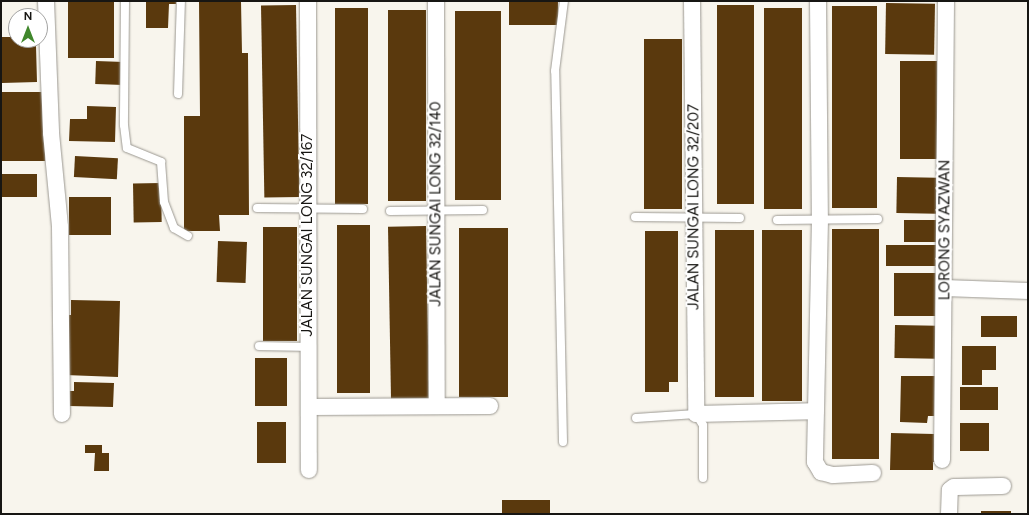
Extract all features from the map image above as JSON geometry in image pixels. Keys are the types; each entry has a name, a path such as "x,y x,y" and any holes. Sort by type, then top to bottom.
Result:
{"street":[{"path":"46,1 51,133 60,227 62,414"},
{"name":"JALAN SUNGAI LONG 32/167","path":"308,1 308,470"},
{"name":"JALAN SUNGAI LONG 32/140","path":"436,1 434,209 437,406"},
{"name":"JALAN SUNGAI LONG 32/207","path":"692,1 696,414"},
{"path":"818,1 820,219 815,462 821,472 833,475 873,473"},
{"name":"LORONG SYAZWAN","path":"942,460 945,288 946,1"},
{"path":"945,288 1028,291"},
{"path":"308,407 490,406"},
{"path":"696,414 816,411"},
{"path":"949,514 950,490 954,487 1003,486"}],"lane":[{"path":"125,1 124,125 127,148 161,162 164,202 174,228 188,236"},
{"path":"178,94 180,1"},
{"path":"563,442 555,70 564,1"},
{"path":"257,208 363,209"},
{"path":"390,211 434,209 483,210"},
{"path":"635,217 740,218"},
{"path":"777,220 878,219"},
{"path":"259,346 308,347"},
{"path":"636,418 696,414 703,425 703,478"}],"building":[{"path":"68,1 114,1 114,58 68,58"},
{"path":"146,1 176,1 176,4 169,4 168,28 146,28"},
{"path":"199,1 241,1 242,53 248,53 249,215 219,215 220,231 184,231 184,116 200,116"},
{"path":"509,1 558,1 558,25 509,25"},
{"path":"886,3 935,4 934,55 885,54"},
{"path":"296,5 299,197 264,198 261,6"},
{"path":"717,5 754,5 754,204 717,204"},
{"path":"832,6 877,6 877,208 832,208"},
{"path":"335,8 368,8 368,204 335,204"},
{"path":"764,8 802,8 802,209 764,209"},
{"path":"388,10 426,10 426,201 388,201"},
{"path":"455,11 501,11 501,200 455,200"},
{"path":"1,37 8,37 8,48 36,48 37,82 2,83"},
{"path":"644,39 682,39 682,209 644,209"},
{"path":"96,61 124,62 123,85 95,84"},
{"path":"900,61 937,61 937,159 900,159"},
{"path":"1,92 45,92 45,161 1,161"},
{"path":"87,106 116,107 115,142 69,141 70,119 87,119"},
{"path":"75,156 118,158 117,179 74,177"},
{"path":"1,174 37,174 37,197 1,197"},
{"path":"897,177 937,178 936,214 896,213"},
{"path":"133,183 161,183 162,222 134,222"},
{"path":"69,197 111,197 111,235 69,235"},
{"path":"904,220 942,220 942,242 904,242"},
{"path":"337,225 370,225 370,393 337,393"},
{"path":"426,226 429,406 391,407 388,227"},
{"path":"263,227 297,227 297,341 263,341"},
{"path":"459,228 508,228 508,397 459,397"},
{"path":"832,229 879,229 879,459 832,459"},
{"path":"715,230 754,230 754,397 715,397"},
{"path":"762,230 802,230 802,401 762,401"},
{"path":"645,231 678,231 678,382 669,382 669,392 645,392"},
{"path":"218,241 247,242 246,283 217,282"},
{"path":"886,245 943,245 943,266 886,266"},
{"path":"894,273 938,273 938,316 894,316"},
{"path":"71,300 120,301 118,377 65,375 67,315 71,315"},
{"path":"981,316 1017,316 1017,337 981,337"},
{"path":"895,325 937,326 936,359 894,358"},
{"path":"962,346 996,346 996,370 982,370 982,385 962,385"},
{"path":"255,358 287,358 287,406 255,406"},
{"path":"901,376 936,376 936,416 928,416 927,423 900,422"},
{"path":"74,382 114,383 113,407 69,406 69,391 74,391"},
{"path":"960,387 998,387 998,410 960,410"},
{"path":"257,422 286,422 286,463 257,463"},
{"path":"960,423 989,423 989,451 960,451"},
{"path":"891,433 934,434 934,444 941,444 941,462 933,462 933,470 890,470"},
{"path":"85,445 102,445 102,453 109,453 109,471 94,471 95,453 85,453"},
{"path":"502,500 550,500 550,514 502,514"},
{"path":"981,511 1011,511 1011,514 981,514"}]}
